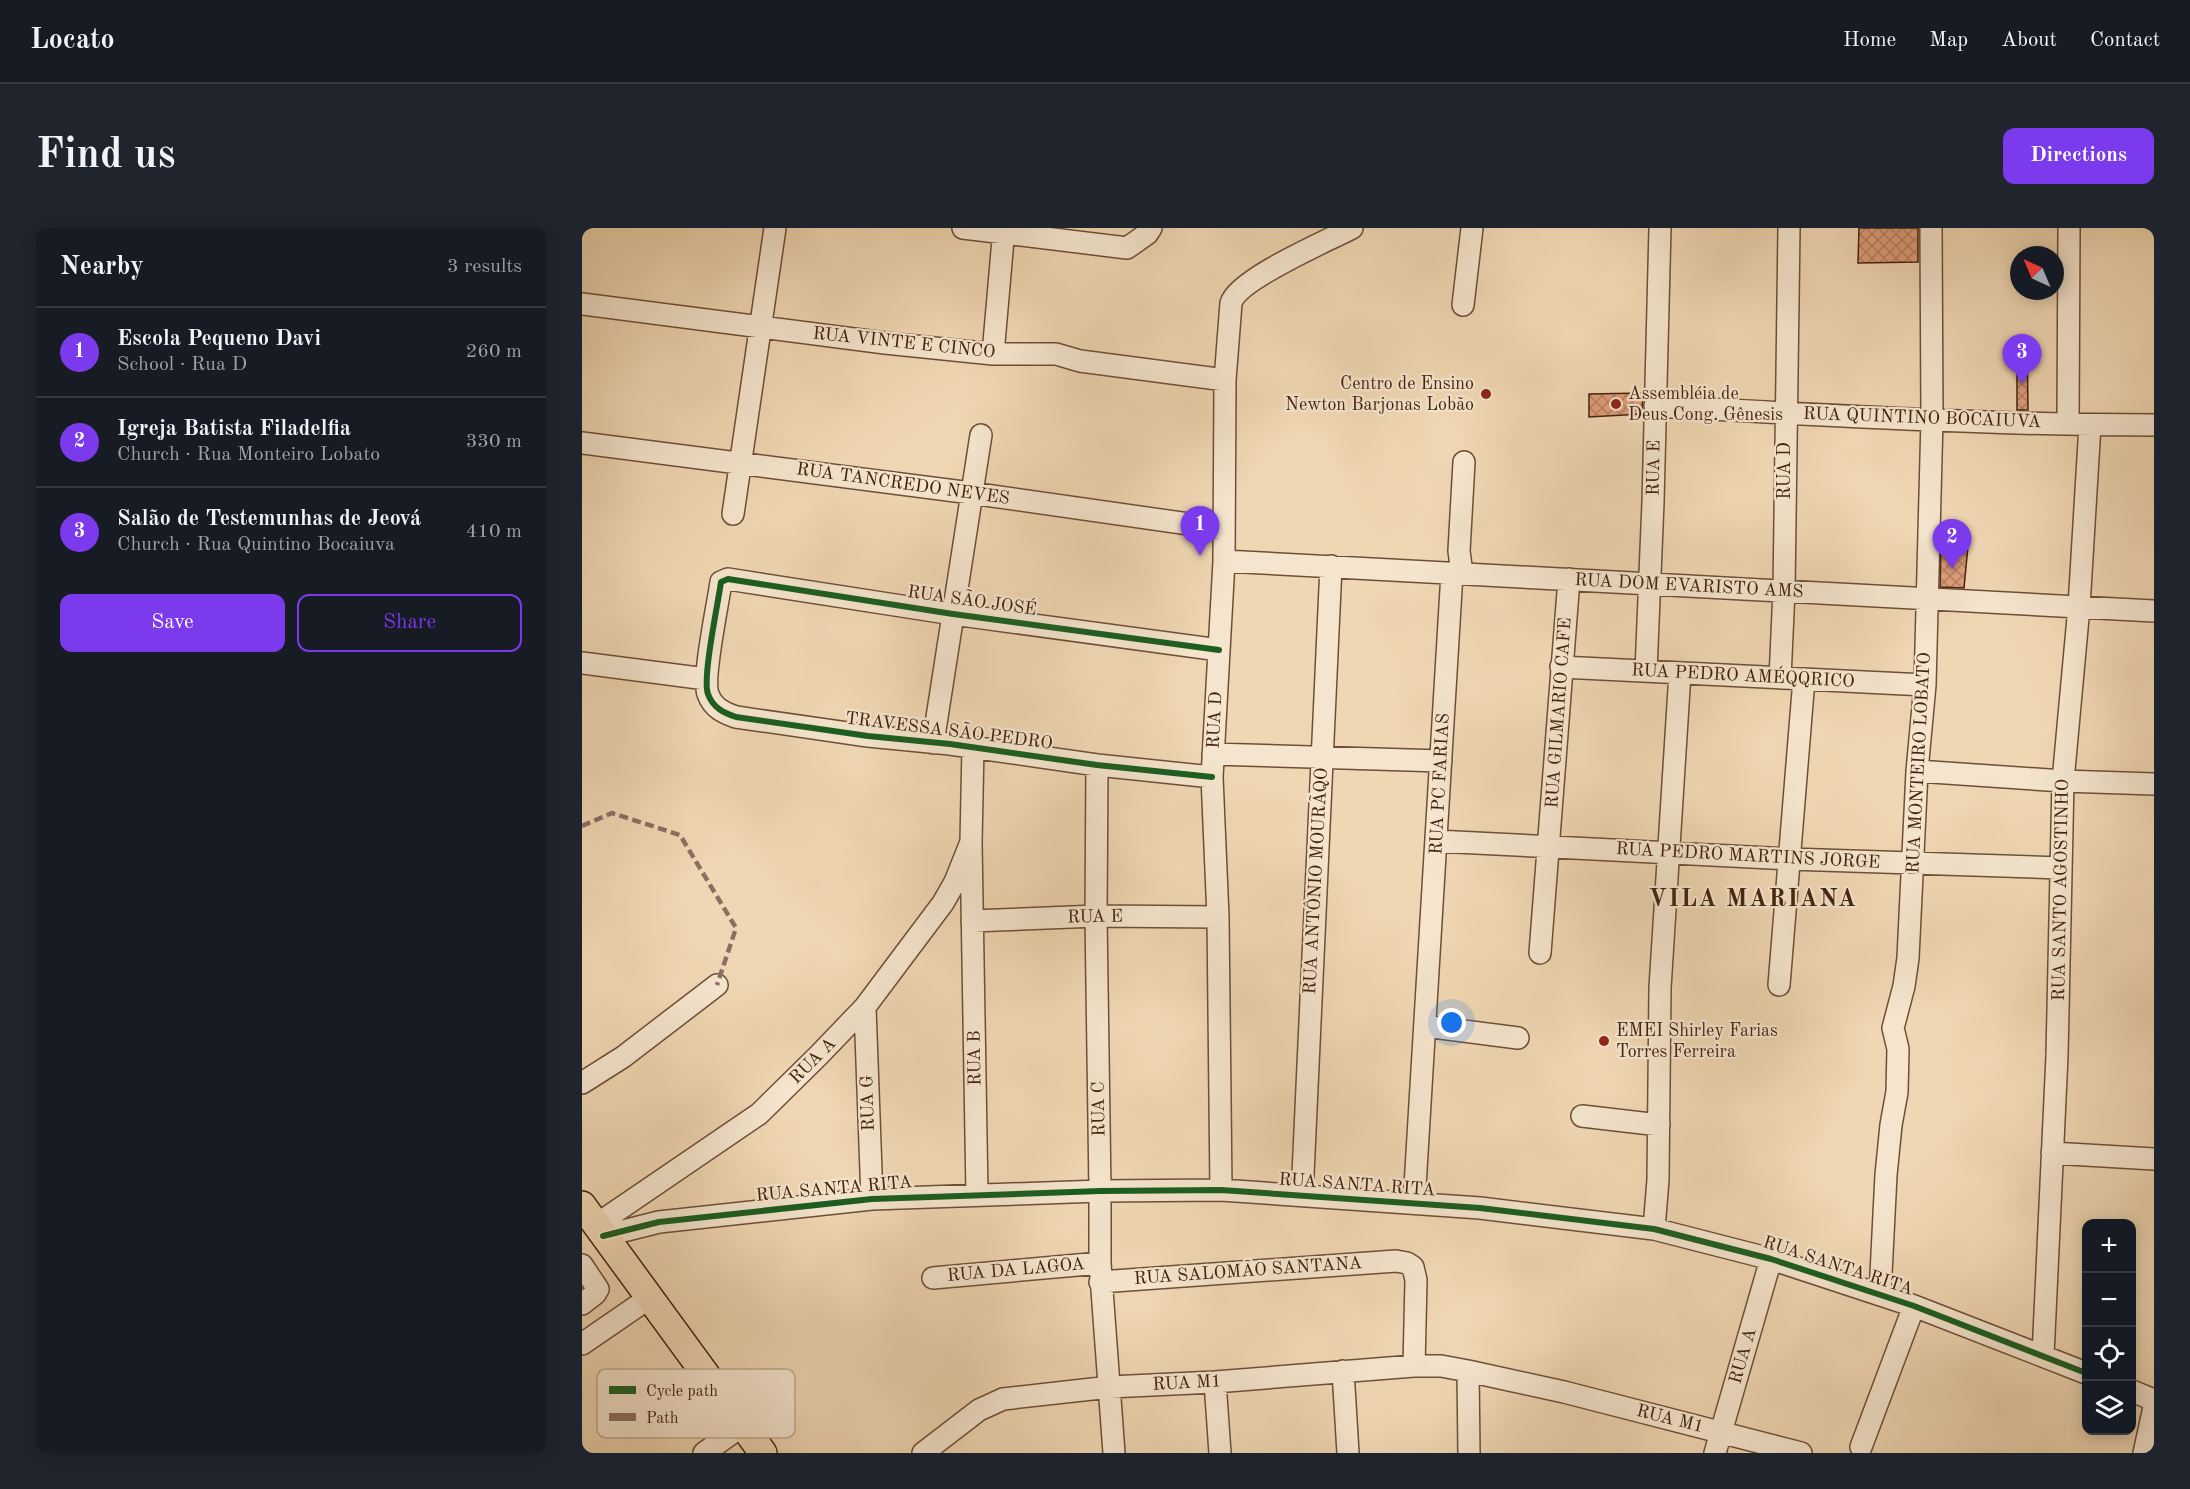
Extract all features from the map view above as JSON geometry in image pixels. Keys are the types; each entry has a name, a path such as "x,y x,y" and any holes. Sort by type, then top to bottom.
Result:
{"main road":[{"path":"594,1222 701,1369"},
{"path":"751,1438 763,1453"}],"street":[{"path":"733,514 775,228"},
{"path":"963,228 1004,231 1127,248 1147,234 1151,228"},
{"name":"RUA D","path":"1221,1190 1218,917 1212,777 1224,561 1225,380 1231,303 1239,290 1251,280 1352,228"},
{"path":"1463,305 1472,228"},
{"name":"RUA E","path":"1646,671 1660,228"},
{"name":"RUA D","path":"1780,678 1784,591 1790,228"},
{"name":"RUA MONTEIRO LOBATO","path":"1880,1294 1886,1175 1897,1092 1898,1049 1893,1028 1904,986 1908,958 1917,771 1925,685 1932,419 1931,228"},
{"path":"2068,424 2069,228"},
{"path":"993,354 1004,231"},
{"name":"RUA VINTE E CINCO","path":"582,304 993,354 1056,354 1080,361 1225,380"},
{"name":"RUA QUINTINO BOCAIUVA","path":"1655,406 1932,419 2154,425"},
{"name":"RUA SANTO AGOSTINHO","path":"2043,1356 2060,984 2063,781 2079,607 2090,425"},
{"path":"933,743 981,435"},
{"name":"RUA TANCREDO NEVES","path":"582,443 740,462 1224,529"},
{"name":"RUA PC FARIAS","path":"1414,1203 1441,761 1459,551 1464,462"},
{"name":"RUA DOM EVARISTO AMS","path":"1224,561 2154,611"},
{"name":"RUA ANTÔNIO MOURÃQO","path":"1302,1196 1331,566"},
{"name":"RUA SÃO JOSÉ","path":"706,679 721,582 728,579 953,614 1219,650"},
{"name":"RUA GILMARIO CAFE","path":"1540,953 1569,579"},
{"path":"582,663 706,679"},
{"name":"RUA PEDRO AMÉQQRICO","path":"1561,667 1925,685"},
{"path":"1654,1229 1658,1180 1660,988 1680,673"},
{"name":"TRAVESSA SÃO PEDRO","path":"706,679 709,696 715,706 736,717 1097,765 1212,777"},
{"path":"1779,986 1804,679"},
{"name":"RUA A","path":"972,921 973,747"},
{"path":"1213,754 1441,761"},
{"name":"RUA C","path":"1097,765 1096,916 1100,1272 1114,1453"},
{"path":"1917,771 2063,781 2154,784"},
{"name":"RUA PEDRO MARTINS JORGE","path":"1436,841 1790,860 2061,868"},
{"name":"RUA A","path":"594,1222 759,1114 865,1007 943,903 955,882 971,842"},
{"name":"RUA E","path":"972,921 1096,916 1218,917"},
{"name":"RUA B","path":"972,921 977,1195"},
{"path":"582,1083 623,1057 717,985"},
{"name":"RUA G","path":"865,1007 872,1199"},
{"path":"1425,1026 1518,1038"},
{"path":"1582,1116 1659,1125"},
{"path":"2052,1153 2154,1159"},
{"name":"RUA SANTA RITA","path":"594,1222 659,1222 872,1199 1100,1191 1221,1190 1480,1208 1654,1229 1771,1259 1914,1306 2082,1371"},
{"name":"RUA A","path":"1715,1453 1771,1259"},
{"name":"RUA SALOMÃO SANTANA","path":"1100,1272 1396,1261 1407,1263 1413,1267 1415,1272 1414,1366"},
{"path":"582,1266 598,1289 582,1304"},
{"name":"RUA DA LAGOA","path":"933,1278 1100,1272"},
{"path":"582,1344 649,1298"},
{"path":"1861,1447 1914,1306"},
{"name":"RUA M1","path":"923,1453 979,1410 1004,1399 1110,1387 1441,1366 1509,1378 1801,1453"},
{"path":"1343,1371 1348,1453"},
{"path":"1467,1371 1469,1453"},
{"path":"1215,1382 1220,1453"},
{"path":"2136,1393 2154,1400"},
{"path":"2144,1453 2154,1407"},
{"path":"704,1453 725,1438"}],"building":[{"path":"1859,228 1918,228 1918,262 1858,263"},
{"path":"2017,339 2027,339 2028,410 2017,410"},
{"name":"Assembléia de Deus Cong. Gênesis","path":"1643,393 1642,414 1589,417 1589,394"},
{"path":"1968,546 1964,588 1940,587 1941,547"}],"marked path":[{"path":"582,826 612,813 680,835 736,928 717,985"}],"cycle path":[{"path":"1212,777 1097,765 736,717 723,712 713,703 708,694 707,673 721,582 728,579 953,614 1219,650"},
{"path":"603,1236 659,1222 872,1199 1100,1191 1221,1190 1480,1208 1654,1229 1771,1259 1914,1306 2082,1371"}],"place":[{"name":"Salão de Testemunhas de Jeová","path":"2022,384"},
{"name":"Centro de Ensino Newton Barjonas Lobão","path":"1486,394"},
{"name":"Assembléia de Deus Cong. Gênesis","path":"1616,404"},
{"name":"Escola Pequeno Davi","path":"1200,556"},
{"name":"Igreja Batista Filadelfia","path":"1952,569"},
{"name":"EMEI Shirley Farias Torres Ferreira","path":"1604,1041"}],"district":[{"name":"VILA MARIANA","path":"1753,900"}]}
